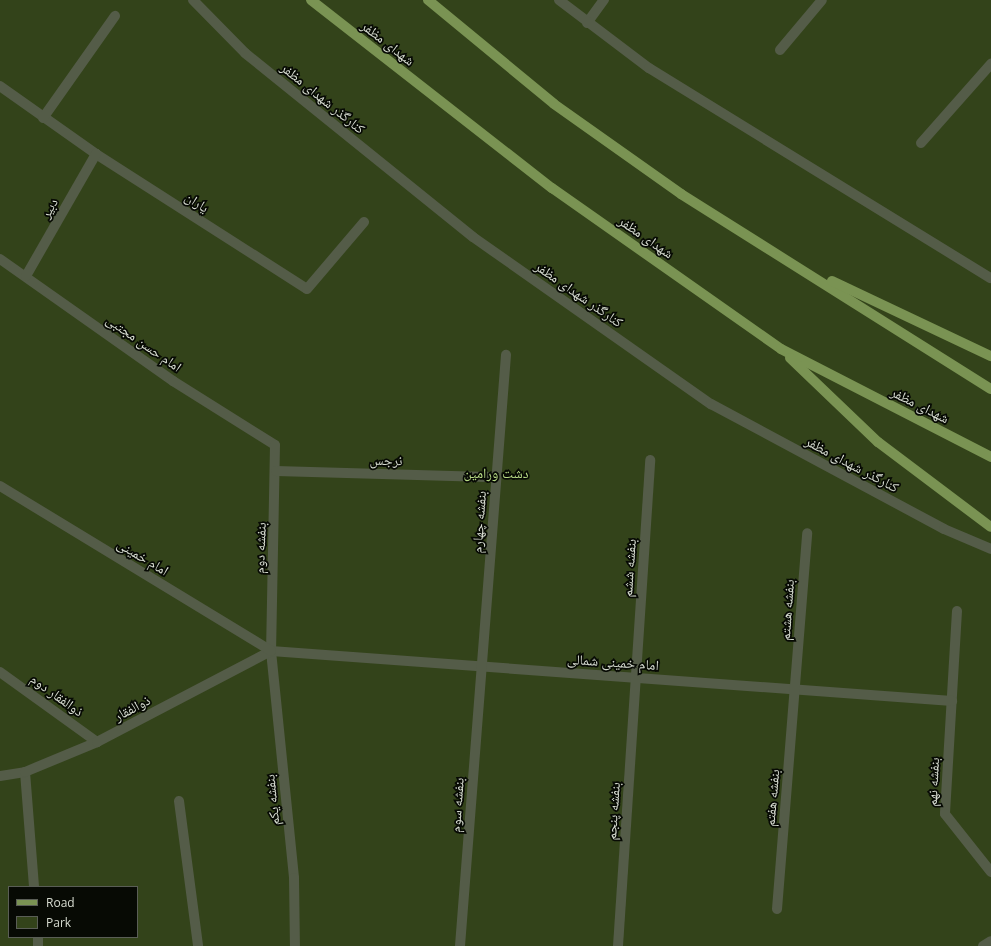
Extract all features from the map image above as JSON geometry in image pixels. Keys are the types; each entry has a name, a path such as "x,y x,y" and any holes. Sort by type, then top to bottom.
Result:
{"main road":[{"name":"شهدای مظفر","path":"311,0 552,188 781,350 991,457"},
{"path":"428,0 573,117 681,194 793,262 991,389"},
{"path":"793,262 991,356"},
{"path":"781,350 878,442 991,526"}],"street":[{"name":"کنارگذر شهدای مظفر","path":"193,0 245,53 473,236 711,404 944,529 991,549"},
{"path":"559,0 586,23 649,68 991,278"},
{"path":"586,23 604,0"},
{"path":"780,50 822,0"},
{"path":"43,118 115,16"},
{"path":"921,143 991,64"},
{"name":"یاران","path":"0,86 43,118 96,154 307,289 364,222"},
{"name":"دبیر","path":"26,276 96,154"},
{"name":"امام حسن مجتبی","path":"0,259 173,380 276,445"},
{"name":"بنفشه چهارم","path":"482,666 506,355"},
{"name":"بنفشه دوم","path":"271,651 276,445"},
{"name":"بنفشه ششم","path":"636,678 650,460"},
{"name":"نرجس","path":"276,472 496,477"},
{"name":"امام خمینی","path":"0,486 271,651"},
{"name":"بنفشه هشتم","path":"795,689 806,533"},
{"name":"بنفشه نهم","path":"957,611 946,814 991,872"},
{"name":"امام خمینی شمالی","path":"271,651 952,701"},
{"name":"ذوالفقار","path":"0,776 24,772 96,742 271,651"},
{"name":"بنفشه یکم","path":"271,651 294,878 295,946"},
{"name":"بنفشه سوم","path":"460,946 482,666"},
{"name":"ذوالفقار دوم","path":"0,672 96,742"},
{"name":"بنفشه پنجم","path":"618,946 636,678"},
{"name":"بنفشه هفتم","path":"778,909 795,689"},
{"path":"24,772 34,886"},
{"path":"179,801 198,946"},
{"path":"982,946 991,941"}],"green space":[{"name":"دشت ورامین","path":"0,0 991,0 991,946 0,946"}]}
